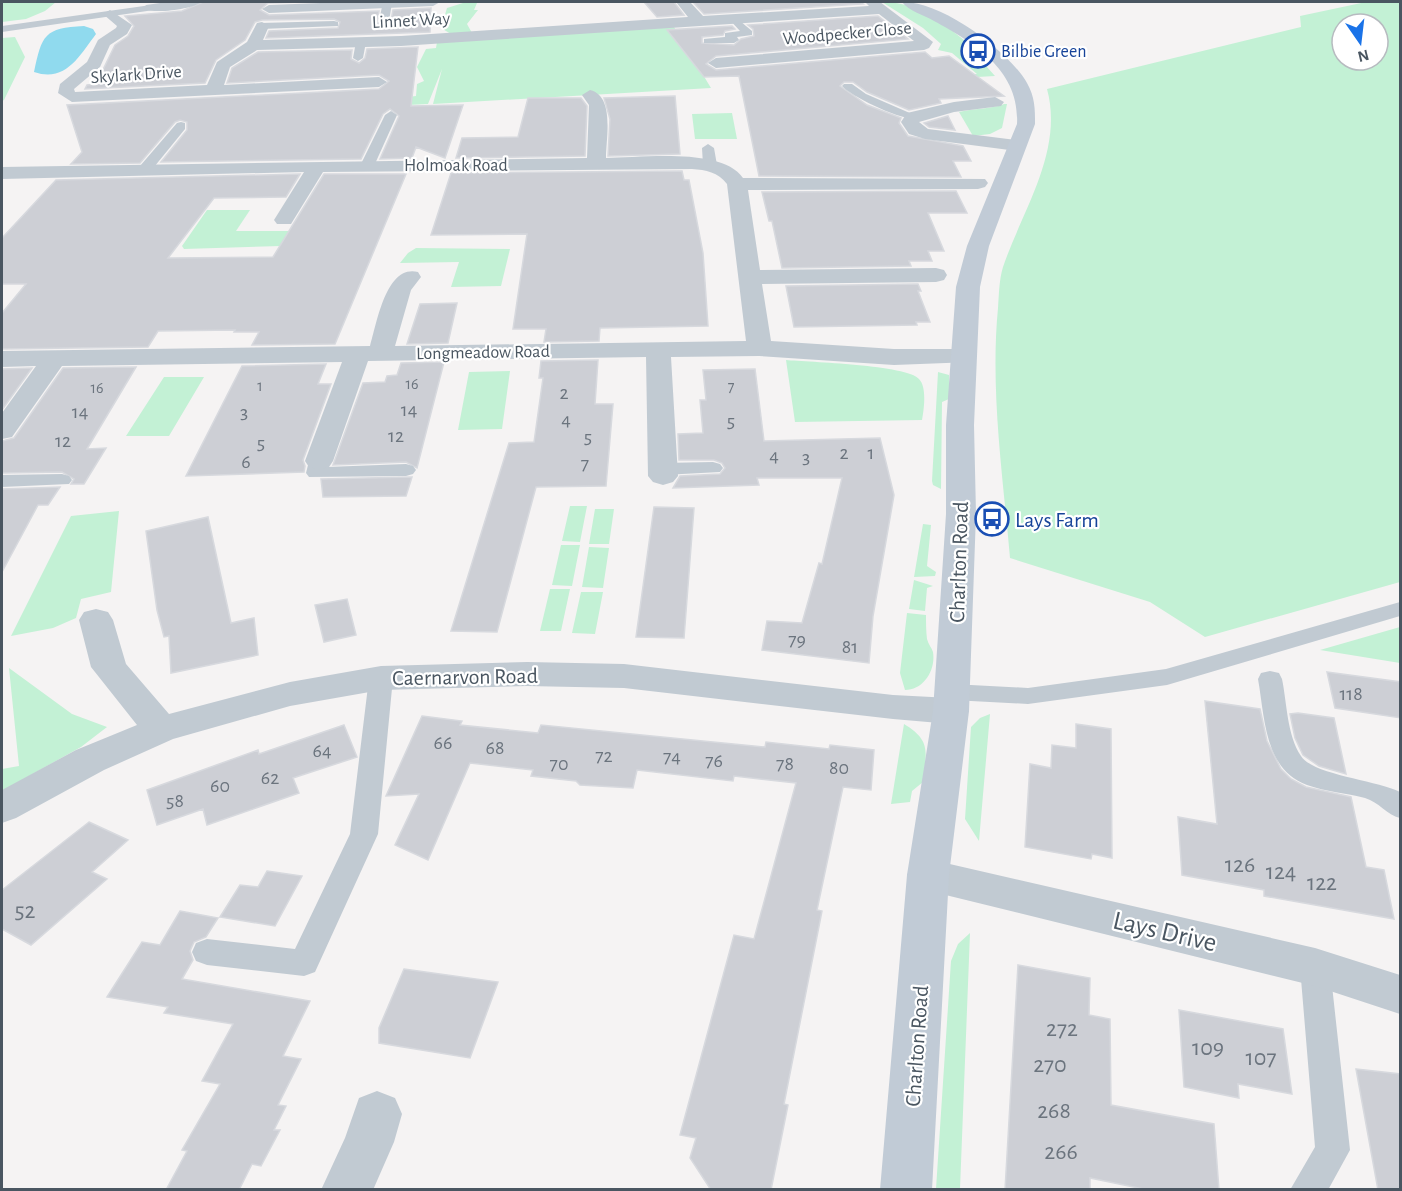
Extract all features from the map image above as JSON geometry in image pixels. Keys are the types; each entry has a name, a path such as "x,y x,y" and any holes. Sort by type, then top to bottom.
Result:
{"street":[{"path":"151,8 195,2"},
{"path":"254,45 270,5 433,2"},
{"path":"682,2 699,21"},
{"name":"Charlton Road","path":"906,1190 928,875 952,702 961,514 960,425 968,288 978,246 1026,124 1027,103 1015,77 965,32 909,2"},
{"name":"Woodpecker Close","path":"699,21 877,6 906,25 925,42 924,45 716,63"},
{"name":"Skylark Drive","path":"110,14 125,25 122,31 103,44 94,64 66,88 66,93 82,97 379,82"},
{"name":"Linnet Way","path":"254,45 361,42 699,21"},
{"name":"Skylark Drive","path":"214,89 223,65 254,45"},
{"path":"590,94 598,105 596,164"},
{"path":"995,102 954,107 913,117 910,122 915,130 925,134 1017,146"},
{"name":"Holmoak Road","path":"2,173 317,166 692,163 709,157 734,177 737,184"},
{"path":"284,220 317,166"},
{"path":"759,348 737,184 978,183"},
{"path":"748,277 936,275"},
{"path":"319,461 400,288 410,277"},
{"name":"Longmeadow Road","path":"2,359 759,348 894,357 963,357"},
{"path":"658,350 663,473"},
{"path":"2,431 56,358"},
{"path":"96,620 109,667 161,729"},
{"name":"Caernarvon Road","path":"2,808 90,760 161,729 290,694 381,678 527,674 624,676 893,707 952,702"},
{"name":"Lays Drive","path":"928,875 1315,967 1401,994"},
{"path":"347,1190 369,1142 377,1114"}],"lane":[{"path":"384,21 387,3"},
{"path":"2,29 151,8"},
{"path":"708,41 734,40 729,35 748,33 734,19"},
{"path":"261,26 334,24"},
{"path":"357,58 361,42"},
{"path":"848,86 856,95 899,109 913,117"},
{"path":"367,166 391,115"},
{"path":"145,169 181,126"},
{"path":"319,461 316,473 406,470"},
{"path":"663,473 713,468"},
{"path":"2,482 62,480"},
{"path":"952,702 1028,696 1167,677 1401,609"},
{"path":"207,952 304,963 364,834 381,678"},
{"path":"1270,679 1283,745 1294,765 1313,776 1371,790 1399,804"},
{"path":"1308,1190 1333,1150 1315,967"}],"green space":[{"path":"2,2 56,2 45,11 26,19 2,22"},
{"path":"882,2 910,6 936,19 981,55 978,57 995,76 959,78 957,75 977,74 952,53 938,50 941,44 923,28"},
{"path":"1366,2 1400,2 1400,582 1205,637 1150,602 1010,558 996,402 996,339 1001,277 1046,158 1051,112 1047,89 1301,27 1300,16"},
{"path":"463,3 477,3 474,10 478,10 467,24 472,33 451,34 441,28 447,8"},
{"path":"674,27 711,88 433,104 442,69 428,104 407,105 408,97 416,96 417,84 424,81 417,67 426,49 436,48 437,42"},
{"path":"15,37 25,57 2,101 2,38"},
{"path":"1007,104 1002,128 990,134 973,136 959,112 996,107"},
{"path":"732,113 737,139 695,139 692,114"},
{"path":"207,210 250,210 236,231 290,231 281,246 184,249 182,246"},
{"path":"416,248 510,249 501,286 451,287 459,262 400,263 408,253"},
{"path":"786,360 878,367 911,374 919,379 923,387 922,420 795,422"},
{"path":"510,371 502,429 458,430 469,372"},
{"path":"938,372 949,375 949,399 942,402 941,489 933,485 932,481"},
{"path":"164,377 204,377 169,436 126,436"},
{"path":"570,506 587,506 580,542 562,541"},
{"path":"595,509 614,509 609,544 589,544"},
{"path":"119,511 111,592 81,599 76,618 53,628 11,636 71,516"},
{"path":"923,524 931,525 927,566 936,572 935,576 914,577"},
{"path":"561,545 580,545 572,586 552,585"},
{"path":"589,547 609,548 603,588 582,587"},
{"path":"914,580 933,586 927,588 925,611 909,609"},
{"path":"550,589 570,589 561,631 540,631"},
{"path":"581,592 603,592 595,634 572,633"},
{"path":"907,613 926,615 927,639 933,652 933,659 930,672 923,683 905,690 900,673"},
{"path":"1400,627 1400,663 1320,650"},
{"path":"9,668 72,714 107,727 81,747 2,791 2,769 19,766"},
{"path":"990,714 979,841 965,819 971,727 980,718"},
{"path":"904,724 919,736 925,748 923,782 912,791 910,802 891,804"},
{"path":"970,933 960,1189 936,1189 951,961 958,944"}],"water":[{"path":"84,26 93,29 96,34 71,65 55,74 34,72 40,49 47,36 60,29"}],"building":[{"path":"203,2 301,2 268,3 260,10 269,15 379,11 377,22 383,26 391,21 393,10 431,8 430,32 266,38 269,31 338,28 340,22 334,19 262,20 255,22 245,40 216,60 205,83 85,89 87,85 96,84 115,45 128,36 134,26 125,16 182,11"},
{"path":"644,2 674,2 684,15 657,17"},
{"path":"693,2 860,2 863,4 704,14"},
{"path":"878,16 908,39 716,56 706,64 716,70 925,52 932,58 949,56 1004,96 939,99 941,103 909,110 867,92 853,82 844,82 840,86 867,105 901,118 899,123 908,136 963,146 971,161 953,161 961,177 759,176 739,76 704,77 667,30 732,26 735,29 725,31 723,35 702,37 702,43 734,45 741,39 754,36 753,29 748,25"},
{"path":"418,47 411,106 463,105 445,158 416,147 412,158 380,159 399,116 390,109 383,114 361,159 161,162 187,130 187,122 180,120 175,122 140,163 71,164 82,152 67,105 379,89 389,81 379,75 227,83 232,68 258,52 352,50 351,59 359,63 365,58 367,49"},
{"path":"675,96 680,154 608,156 610,119 604,98"},
{"path":"528,98 581,98 587,106 585,156 456,158 462,138 518,137"},
{"path":"948,116 955,130 929,127 924,123"},
{"path":"682,171 684,180 689,180 703,253 708,326 600,328 599,341 544,342 546,329 513,329 527,234 431,235 451,173"},
{"path":"300,174 286,197 214,198 168,258 273,257 324,174 406,174 335,344 252,345 259,332 158,331 148,347 2,349 2,313 26,284 2,284 2,238 56,180"},
{"path":"956,191 967,213 928,213 944,251 928,251 932,261 909,261 911,266 782,268 772,221 769,221 762,192"},
{"path":"918,284 921,291 918,291 930,322 916,322 917,325 794,327 786,286"},
{"path":"457,303 448,343 407,344 420,304"},
{"path":"598,360 595,404 613,404 606,486 536,487 497,632 451,631 509,443 534,442 543,378 539,378 541,361"},
{"path":"444,362 417,468 406,462 333,465 363,383 385,382 387,376 397,375 401,363"},
{"path":"326,364 318,384 331,384 303,460 304,472 186,476 242,366"},
{"path":"136,367 87,449 106,448 84,484 71,484 74,479 62,472 2,473 2,441 14,438 63,368"},
{"path":"32,368 2,410 2,369"},
{"path":"755,369 764,441 880,438 894,495 873,616 869,663 762,650 767,621 802,623 819,563 822,564 842,478 757,478 759,485 673,488 680,476 720,474 725,468 722,463 714,460 679,460 678,434 703,433 700,400 706,400 703,370"},
{"path":"412,477 406,496 323,497 321,479"},
{"path":"60,487 48,505 38,505 2,572 2,489"},
{"path":"654,507 694,508 684,638 636,637"},
{"path":"208,517 231,623 254,618 258,655 171,673 169,636 164,637 157,610 146,531"},
{"path":"347,599 356,635 324,642 315,605"},
{"path":"1327,672 1401,682 1401,718 1335,708"},
{"path":"1205,701 1260,709 1267,741 1281,769 1291,779 1306,787 1351,797 1366,867 1384,870 1394,919 1264,896 1264,890 1182,875 1178,817 1217,824"},
{"path":"1290,714 1334,718 1346,774 1319,766 1303,755 1295,738"},
{"path":"422,716 462,721 460,725 538,733 541,725 765,747 766,742 829,749 830,745 874,750 871,790 843,787 817,910 822,911 784,1104 788,1105 771,1190 711,1190 690,1158 696,1138 680,1135 734,935 754,939 796,783 734,776 733,781 637,770 633,788 580,785 576,781 531,776 533,770 470,763 428,860 395,845 419,794 386,796"},
{"path":"1076,724 1111,729 1112,858 1092,854 1091,859 1025,847 1030,764 1051,768 1052,745 1076,748"},
{"path":"344,725 357,757 293,778 299,793 207,825 203,809 157,825 147,790 258,750 259,754"},
{"path":"89,822 128,840 92,872 107,879 31,945 2,929 2,890"},
{"path":"267,871 302,876 275,926 220,917 240,885 258,887"},
{"path":"180,911 218,918 206,937 194,942 190,951 193,960 182,979 310,1001 283,1056 301,1059 278,1105 286,1106 274,1130 280,1130 261,1166 252,1164 239,1190 166,1190 187,1151 182,1150 220,1084 202,1081 233,1024 164,1013 168,1007 107,997 142,942 160,945"},
{"path":"1018,965 1090,978 1089,1015 1110,1019 1111,1105 1214,1124 1219,1190 1148,1190 1090,1178 1090,1190 1005,1190"},
{"path":"404,969 498,982 470,1058 379,1043 379,1028"},
{"path":"1179,1010 1283,1029 1292,1094 1238,1084 1239,1098 1184,1087"},
{"path":"1356,1069 1401,1074 1401,1190 1378,1190"}],"place":[{"name":"Bilbie Green","path":"978,51"},
{"name":"Lays Farm","path":"992,519"}]}
